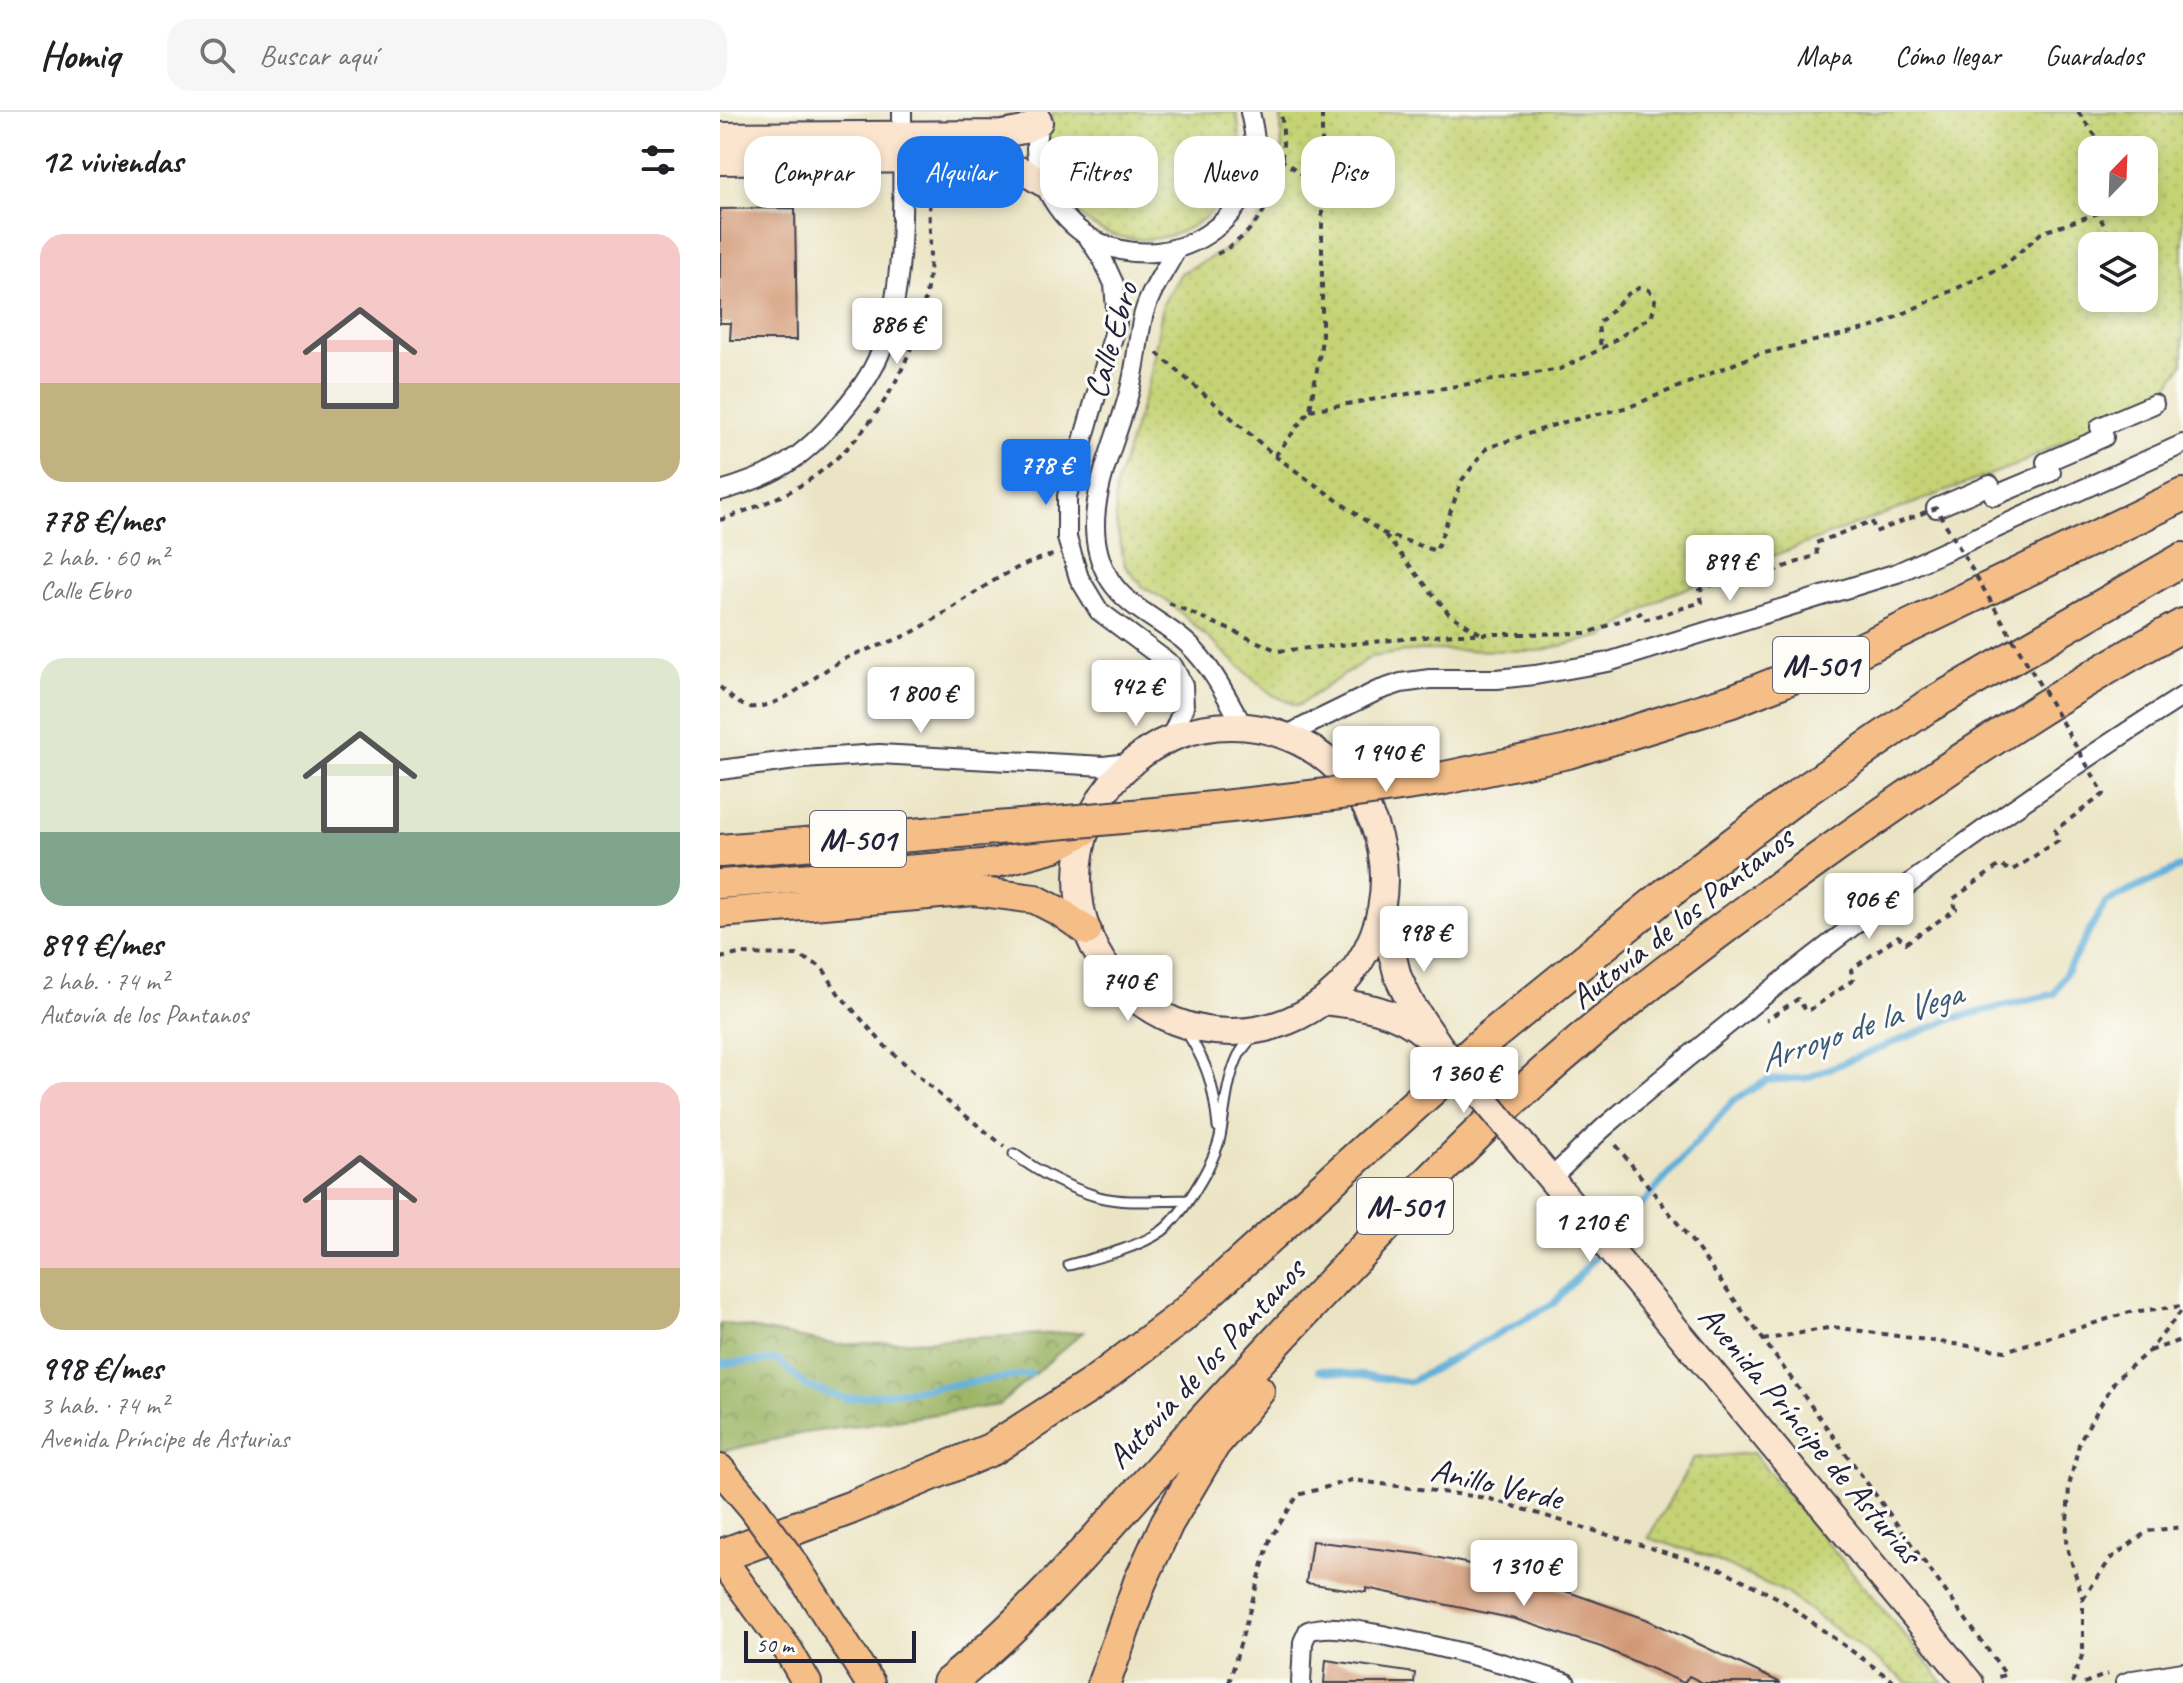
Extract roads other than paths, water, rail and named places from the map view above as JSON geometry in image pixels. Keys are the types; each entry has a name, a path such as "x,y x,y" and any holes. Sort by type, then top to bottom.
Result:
{"highway":[{"name":"M-501","path":"720,851 1175,814 1440,779 1568,752 1732,701 1860,650 2183,495"},
{"path":"720,1557 850,1508 992,1449 1090,1386 1180,1318 1485,1041 1677,886 1800,794 1925,708 2183,559"},
{"name":"Autovía de los Pantanos","path":"949,1683 1047,1593 1264,1355 1453,1157 1557,1061 1717,931 1915,790 2183,625"},
{"path":"1104,1683 1140,1582 1167,1523 1213,1445 1259,1389 1375,1262 1425,1199 1453,1157"}],"main road":[{"path":"720,884 996,863 1042,851 1085,831"},
{"path":"720,913 974,891 1035,899 1087,931"},
{"path":"720,1469 796,1567 870,1683"},
{"path":"720,1557 788,1650 807,1683"}],"street":[{"path":"1058,208 1088,237 1116,250 1146,254 1176,250 1209,234 1235,209 1252,177 1256,141 1250,112"},
{"path":"720,136 1002,134 1024,130 1040,117"},
{"path":"1040,117 1036,148 1040,168"},
{"path":"720,491 756,481 792,461 820,438 860,389 880,354 894,308 899,264 902,135"},
{"path":"720,161 902,135 1025,172 1040,181"},
{"name":"Calle Ebro","path":"1088,237 1114,284 1117,323 1067,496 1067,538 1079,578 1099,611 1173,666 1183,685 1184,707 1171,737"},
{"name":"Calle Ebro","path":"1176,250 1154,288 1142,320 1140,347 1130,393 1099,488 1095,526 1097,550 1110,579 1129,602 1171,630 1198,655 1213,674 1243,726"},
{"path":"1936,508 1990,485 1994,496 2051,472 2046,462 2104,437 2100,427 2154,404"},
{"path":"1285,736 1377,691 1401,683 1535,675 1608,662 1897,573 2181,444"},
{"path":"1551,1178 1606,1126 1794,971 1954,850 2183,696"},
{"path":"1243,726 1285,736 1323,757 1354,787 1375,825 1384,867 1381,910 1370,945 1350,976 1323,1001 1293,1019 1259,1029 1220,1031 1181,1023 1139,1001 1114,978 1087,931 1078,897 1079,863 1085,831 1099,800 1128,763 1171,737 1206,727 1243,726"},
{"path":"720,770 803,759 879,754 1104,766 1128,763"},
{"name":"Avenida Príncipe de Asturias","path":"1381,910 1398,977 1411,1004 1441,1048 1970,1683"},
{"name":"Avenida Príncipe de Asturias","path":"1323,1001 1386,1012 1411,1022 1441,1048"},
{"path":"1301,1683 1303,1642 1308,1631 1319,1627 1436,1646 1566,1683"},
{"path":"2125,1683 2183,1672"}],"lane":[{"path":"1181,1023 1200,1052 1214,1087 1219,1141"},
{"path":"1069,1265 1111,1254 1163,1230 1200,1185 1219,1141 1228,1090 1238,1057 1259,1029"},
{"path":"1014,1154 1045,1176 1101,1197 1143,1201 1187,1200"}],"waterway":[{"name":"Arroyo de la Vega","path":"1611,1240 1733,1101 1767,1080 1806,1078 1954,1018 2054,994 2106,902 2183,866"},
{"name":"Arroyo de la Vega","path":"1319,1370 1410,1382 1554,1303 1602,1250"},
{"path":"720,1364 778,1360 806,1386 847,1399 1031,1374"}]}
